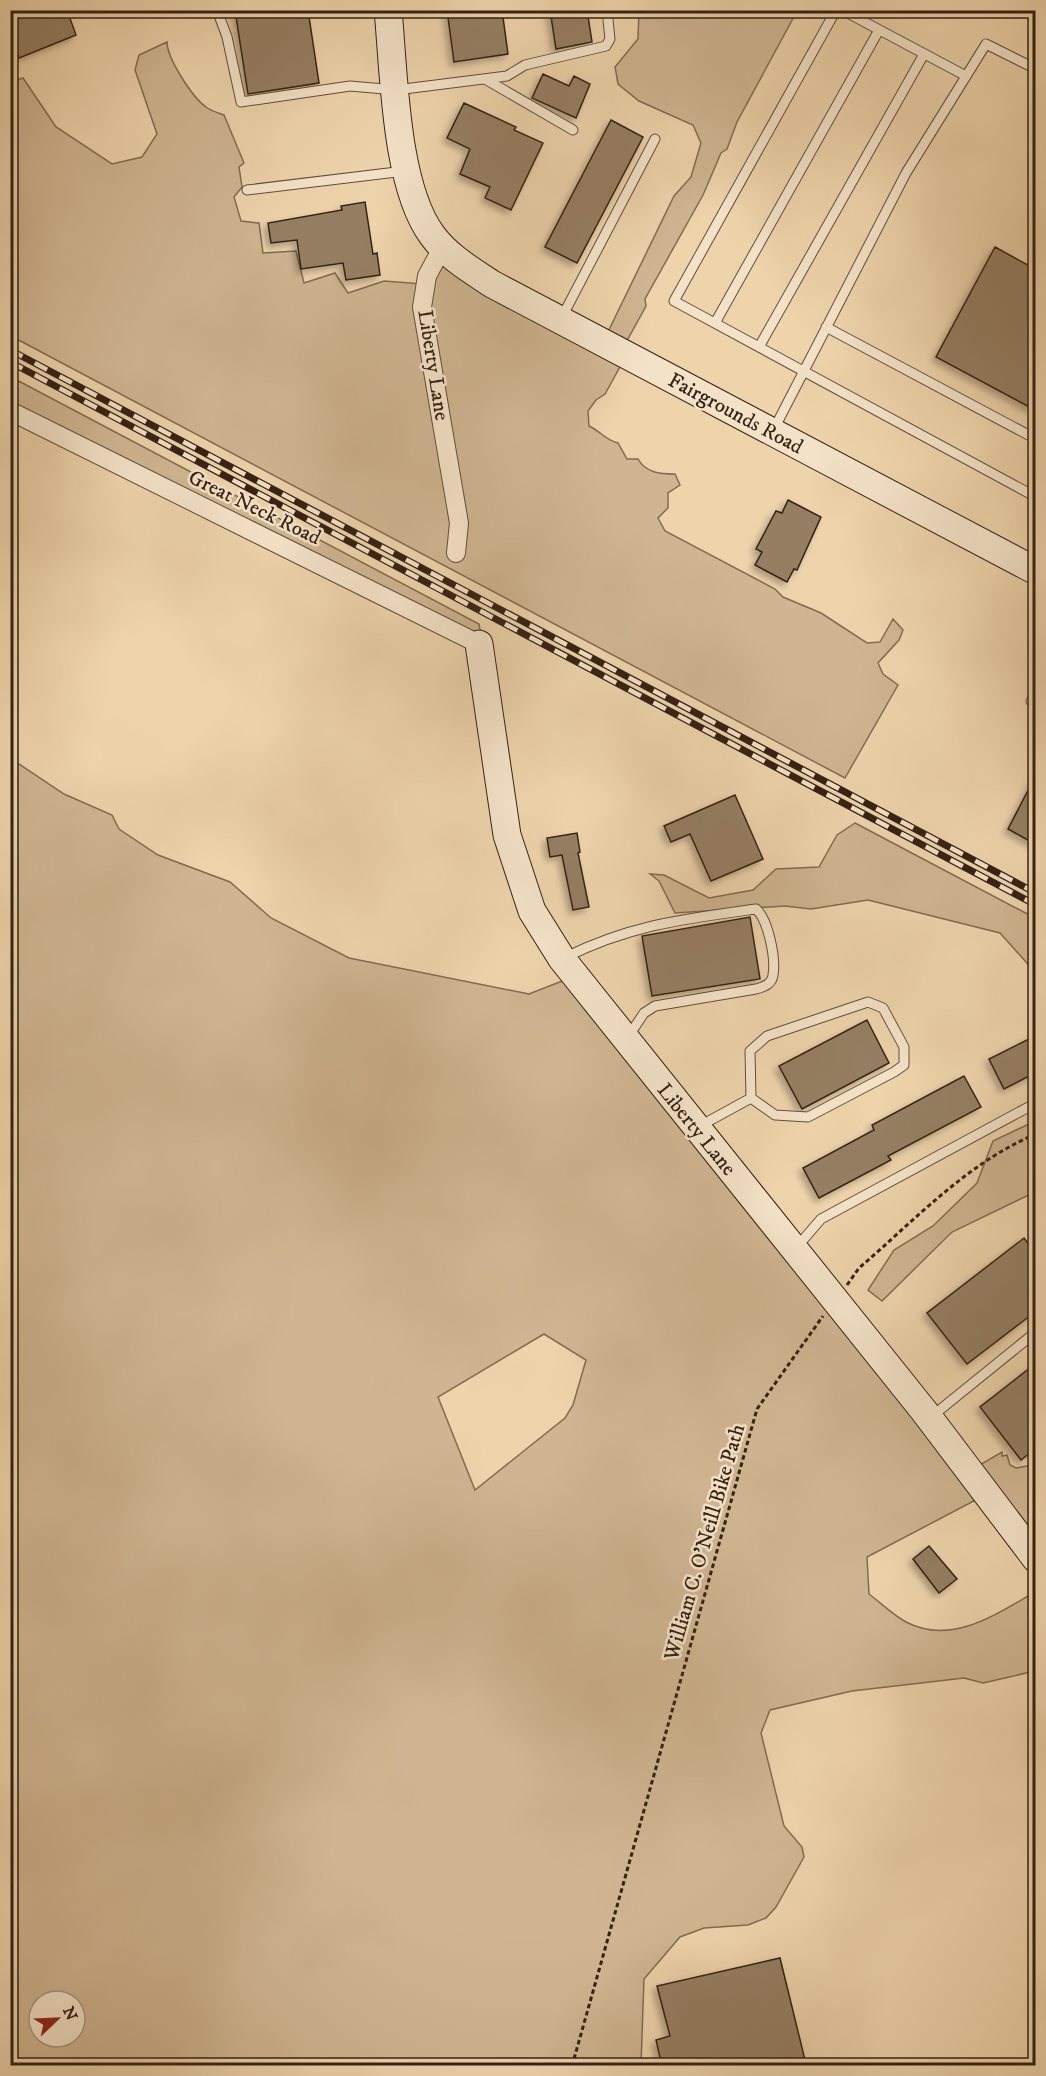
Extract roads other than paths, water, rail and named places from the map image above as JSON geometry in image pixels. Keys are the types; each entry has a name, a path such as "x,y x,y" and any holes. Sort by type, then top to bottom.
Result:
{"street":[{"path":"388,10 407,171 417,209 425,226 442,248"},
{"name":"Fairgrounds Road","path":"442,248 492,284 1035,569"},
{"name":"Liberty Lane","path":"442,248 427,276 422,307 459,523 456,553"},
{"name":"Great Neck Road","path":"10,411 479,644"},
{"name":"Liberty Lane","path":"479,644 507,835 532,911 562,959 836,1300 929,1418 1035,1559"}],"lane":[{"path":"217,10 227,37 240,102 350,86 396,90 507,76 525,65 606,46 610,39 607,10"},
{"path":"836,10 674,301 1035,497"},
{"path":"842,10 966,76"},
{"path":"715,323 879,30"},
{"path":"772,432 906,173 986,44 1035,69"},
{"path":"759,347 924,54"},
{"path":"485,79 573,130"},
{"path":"560,320 655,139"},
{"path":"247,190 407,171"},
{"path":"826,327 1035,439"},
{"path":"562,959 598,941 657,923 756,909 764,916 774,976 768,985 655,1006 644,1013 626,1040"},
{"path":"868,1002 883,1008 904,1047 904,1065 808,1117 775,1115 751,1098 750,1051 767,1036 868,1002"},
{"path":"696,1128 751,1098"},
{"path":"795,1250 820,1219 1035,1103"},
{"path":"929,1418 1035,1332"}],"railway":[{"path":"10,350 1036,893"},
{"path":"10,362 1036,905"}]}
